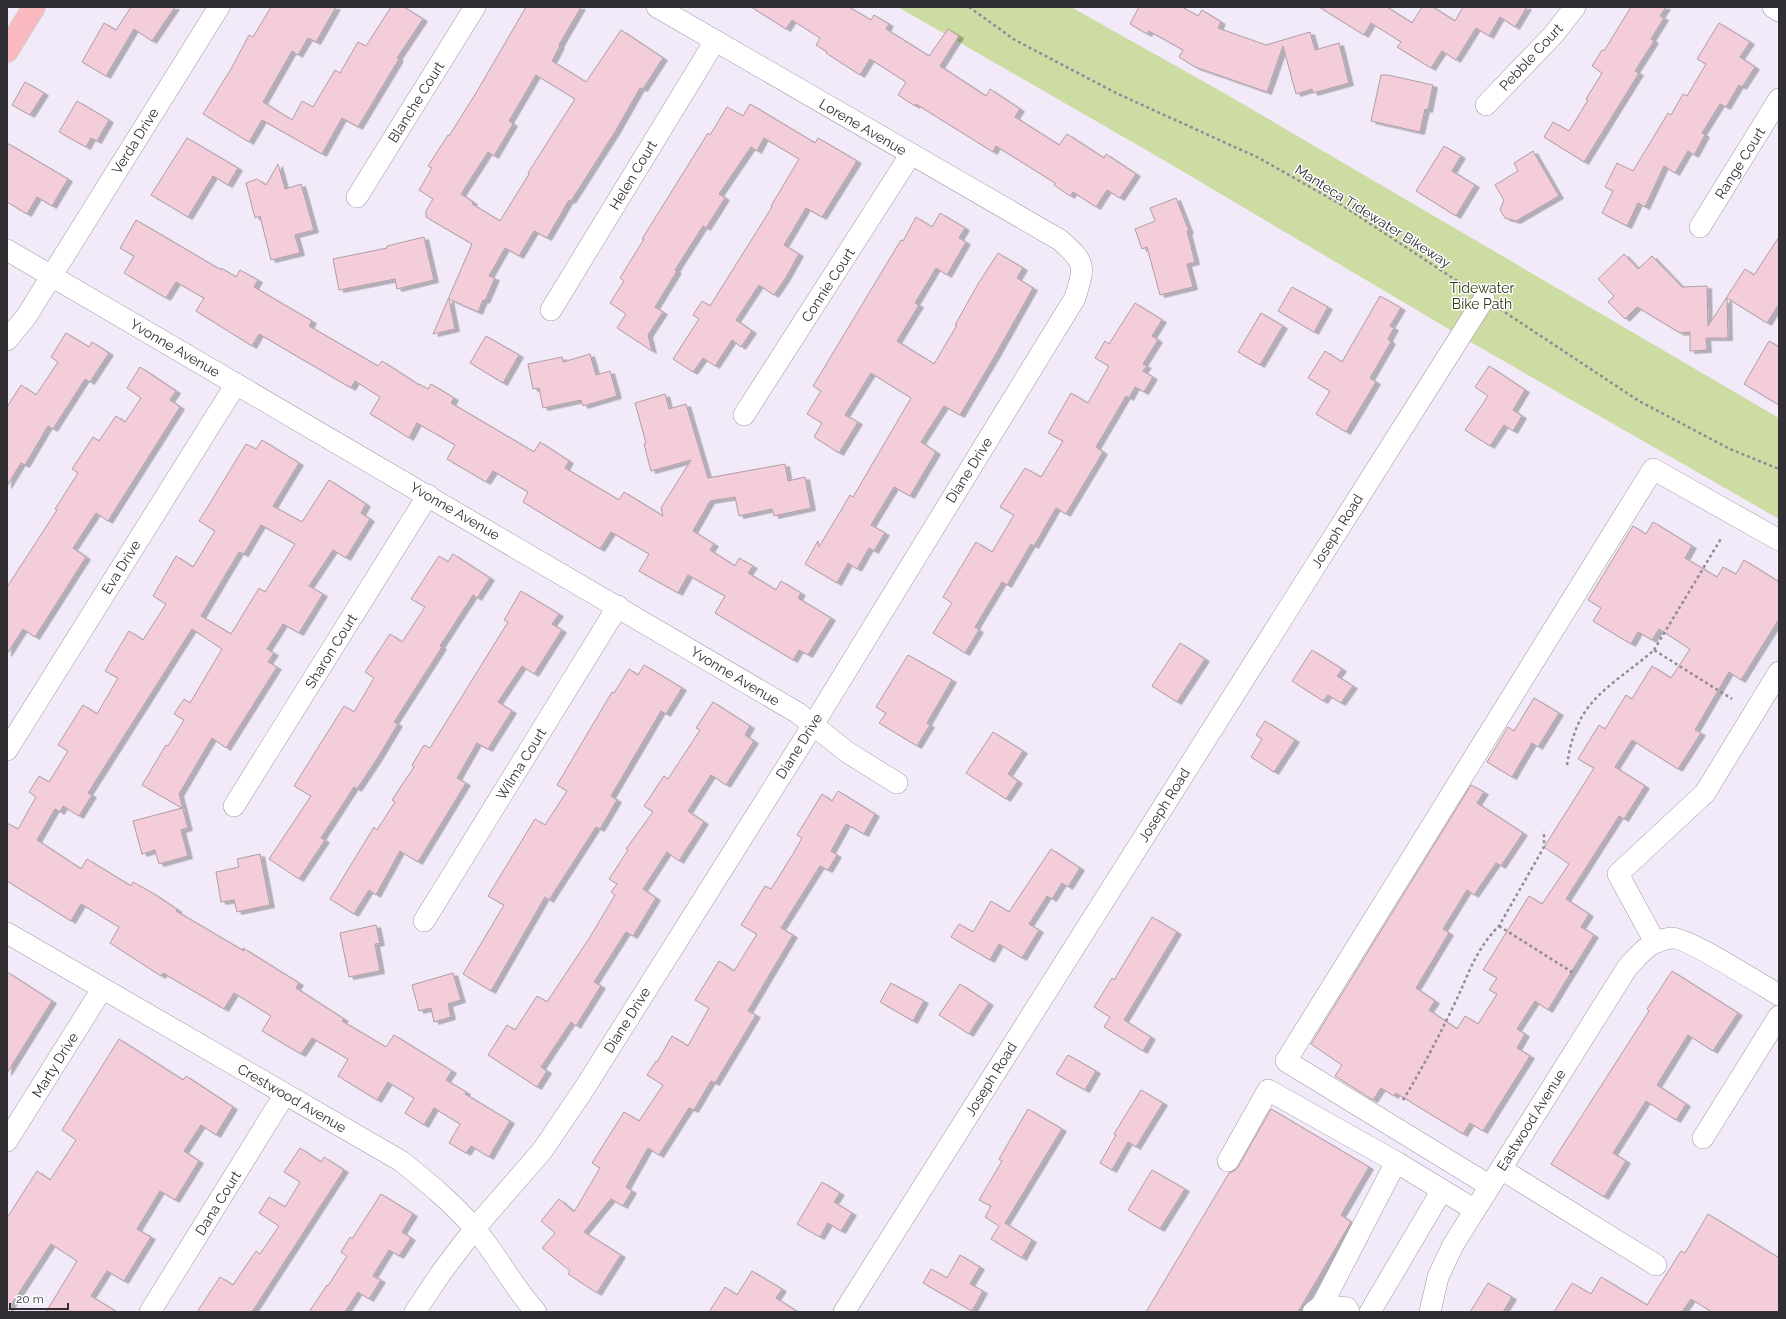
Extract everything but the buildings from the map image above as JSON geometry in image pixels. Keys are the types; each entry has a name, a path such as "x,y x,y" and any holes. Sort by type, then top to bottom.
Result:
{"main road":[{"path":"7,51 34,7"}],"street":[{"name":"Verda Drive","path":"7,340 26,317 219,7"},
{"name":"Blanche Court","path":"357,197 475,7"},
{"name":"Lorene Avenue","path":"657,7 1060,240 1069,248"},
{"name":"Pebble Court","path":"1486,106 1554,34 1575,7"},
{"path":"1772,7 1779,11"},
{"name":"Helen Court","path":"551,310 715,41"},
{"name":"Range Court","path":"1700,227 1779,99"},
{"name":"Connie Court","path":"744,415 911,154"},
{"name":"Diane Drive","path":"415,1312 441,1273 475,1228 542,1151 588,1082 813,725 1075,298 1082,274 1082,266 1078,256 1069,248"},
{"name":"Yvonne Avenue","path":"7,250 618,606 798,713 848,752 897,782"},
{"name":"Joseph Road","path":"844,1312 1484,299"},
{"name":"Eva Drive","path":"7,750 236,384"},
{"path":"1490,1186 1286,1061 1653,469 1779,540"},
{"name":"Sharon Court","path":"234,806 428,495"},
{"name":"Wilma Court","path":"424,921 618,606"},
{"path":"1779,672 1705,792 1618,874 1655,942 1673,937 1699,948 1779,995"},
{"name":"Crestwood Avenue","path":"7,933 401,1161 436,1190 475,1228 525,1300 536,1312"},
{"name":"Eastwood Avenue","path":"1430,1312 1438,1277 1453,1245 1626,968 1647,946 1655,942"},
{"name":"Marty Drive","path":"7,1141 102,989"},
{"path":"1703,1138 1779,1016"},
{"path":"1228,1161 1268,1090 1396,1162 1475,1210"},
{"name":"Dana Court","path":"150,1312 286,1094"},
{"path":"1349,1312 1347,1308 1317,1308 1396,1162"},
{"path":"1501,1168 1656,1265"},
{"path":"1370,1312 1442,1190"}],"path":[{"name":"Manteca Tidewater Bikeway","path":"969,7 1015,40 1118,94 1259,158 1340,204 1639,401 1730,449 1779,470"},
{"path":"1567,765 1570,744 1574,733 1590,704 1654,650 1722,537"},
{"path":"1654,650 1732,699"},
{"path":"1403,1100 1431,1054 1460,994 1475,956 1498,926 1544,848 1544,831"},
{"path":"1498,926 1575,974"}],"green space":[{"name":"Tidewater Bike Path","path":"898,7 1071,7 1224,93 1779,418 1779,519 1474,344 1160,158"}]}
